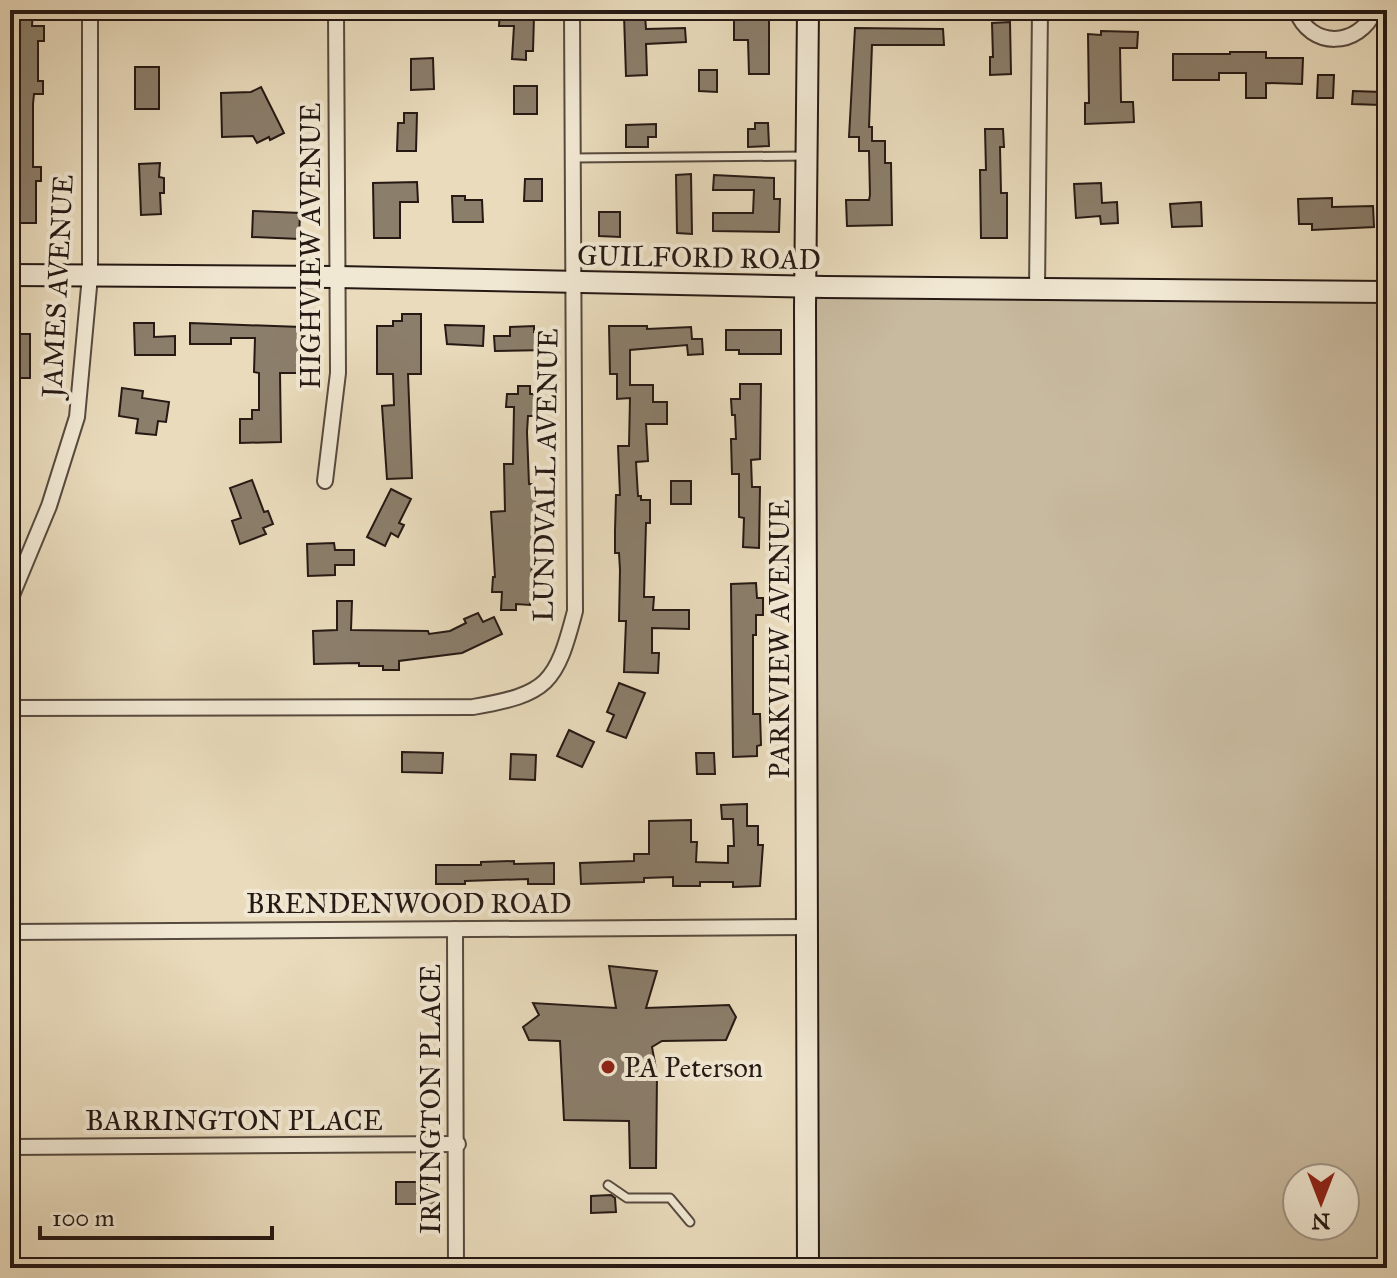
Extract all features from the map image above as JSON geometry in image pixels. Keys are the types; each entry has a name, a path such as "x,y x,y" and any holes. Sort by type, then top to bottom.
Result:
{"street":[{"name":"JAMES AVENUE","path":"10,600 49,506 77,417 90,276 90,10"},
{"name":"HIGHVIEW AVENUE","path":"325,481 338,373 336,10"},
{"name":"LUNDVALL AVENUE","path":"10,708 473,707 517,699 544,685 564,653 575,611 572,10"},
{"name":"PARKVIEW AVENUE","path":"808,10 805,286 808,1268"},
{"path":"1037,289 1040,10"},
{"path":"1296,10 1308,30 1320,38 1334,41 1361,30 1375,10"},
{"name":"GUILFORD ROAD","path":"10,275 1387,292"},
{"name":"BRENDENWOOD ROAD","path":"10,932 808,927"},
{"name":"IRVINGTON PLACE","path":"455,929 456,1268"},
{"name":"BARRINGTON PLACE","path":"10,1147 458,1144"}],"lane":[{"path":"573,158 808,156"},
{"path":"608,1185 627,1198 670,1198 690,1222"}],"shaded area":[{"path":"809,297 1387,302 1387,1268 815,1268 818,963 805,307"}],"building":[{"path":"12,10 33,10 32,26 44,26 44,41 38,41 38,81 43,81 43,94 34,94 33,104 33,167 41,167 41,181 36,181 36,223 15,223 15,215 10,215 10,200 17,200 17,152 11,152 10,81 18,81 18,40 12,40"},
{"path":"500,10 518,10 518,16 534,16 533,51 526,51 526,60 512,59 514,26 499,26"},
{"path":"645,14 646,29 685,28 686,42 646,44 647,75 626,76 624,15"},
{"path":"769,18 769,74 749,74 748,40 734,40 734,19"},
{"path":"1010,22 1011,74 990,75 992,23"},
{"path":"855,28 943,29 944,45 872,45 869,127 872,127 872,141 885,141 885,163 891,163 892,225 847,226 846,200 869,200 870,195 869,151 859,151 859,137 849,137"},
{"path":"1101,31 1138,32 1137,48 1120,48 1121,102 1133,102 1134,122 1085,124 1085,103 1089,103 1088,34 1101,35"},
{"path":"1266,52 1266,58 1303,58 1302,84 1266,83 1266,98 1246,98 1246,73 1219,73 1219,80 1173,80 1173,54"},
{"path":"433,58 434,89 411,90 411,59"},
{"path":"135,67 159,67 159,109 135,109"},
{"path":"699,70 717,70 717,92 699,91"},
{"path":"1318,75 1334,75 1333,98 1317,98"},
{"path":"514,86 537,86 537,114 514,114"},
{"path":"261,87 284,133 257,143 253,136 222,137 221,93 251,92"},
{"path":"1353,91 1382,92 1381,105 1352,104"},
{"path":"404,113 417,113 416,151 397,151 398,123 404,123"},
{"path":"755,123 768,123 769,146 748,147 748,129 755,129"},
{"path":"656,124 656,137 648,137 648,147 626,147 626,125"},
{"path":"985,129 1003,129 1004,147 1000,147 1001,193 1007,193 1007,238 981,238 980,170 986,170"},
{"path":"160,163 159,177 164,178 164,193 160,193 161,214 141,215 139,164"},
{"path":"691,174 692,234 677,233 676,175"},
{"path":"714,175 774,178 774,199 780,199 779,232 713,231 713,213 753,213 754,190 713,190"},
{"path":"525,179 542,179 542,201 524,201"},
{"path":"417,182 418,202 400,202 400,238 374,238 373,183"},
{"path":"1101,183 1102,203 1117,202 1118,223 1101,224 1100,216 1076,218 1074,184"},
{"path":"452,196 482,200 483,222 453,222"},
{"path":"1332,198 1332,207 1373,206 1374,227 1312,230 1312,224 1299,224 1298,199"},
{"path":"1201,202 1202,226 1172,227 1170,204"},
{"path":"253,211 300,213 299,239 252,237"},
{"path":"599,212 620,212 620,237 599,236"},
{"path":"402,314 421,314 421,374 408,374 412,478 387,479 382,406 394,405 393,374 377,374 377,326 393,326 393,321 402,321"},
{"path":"134,323 154,323 154,337 175,336 175,355 135,355"},
{"path":"190,323 301,327 300,373 280,373 281,442 240,443 240,419 252,419 252,410 259,410 259,373 254,372 255,338 231,338 231,344 190,344"},
{"path":"445,325 484,326 483,346 447,344"},
{"path":"534,326 534,332 548,332 548,350 495,351 494,336 510,336 510,327"},
{"path":"609,326 647,326 647,329 691,327 692,339 702,339 703,354 688,355 687,345 630,350 630,385 653,385 653,402 667,402 667,424 646,424 648,461 636,462 638,496 641,500 650,500 650,523 646,523 644,597 654,597 653,610 689,610 689,629 652,628 652,653 659,653 658,673 624,672 626,621 619,621 620,570 619,553 615,553 615,531 616,495 620,495 618,446 629,446 630,398 617,399 617,374 610,374"},
{"path":"726,330 781,330 781,354 739,354 739,350 726,350"},
{"path":"10,334 30,334 30,378 10,378"},
{"path":"740,384 761,384 760,459 751,460 752,487 760,487 759,548 743,547 744,518 739,517 739,474 732,474 731,439 736,439 731,399 740,399"},
{"path":"518,386 530,386 530,394 536,394 536,416 528,416 527,432 529,484 535,484 537,563 532,563 530,605 516,604 516,610 501,610 502,592 492,592 495,577 491,512 505,511 504,464 513,464 514,407 506,407 507,394 518,394"},
{"path":"122,388 143,391 142,398 169,402 166,422 158,421 156,435 136,433 138,419 119,416"},
{"path":"252,480 264,512 268,511 273,524 263,528 266,534 240,544 232,521 241,518 230,488"},
{"path":"671,481 691,481 691,504 671,504"},
{"path":"391,489 411,499 399,523 404,525 398,537 391,533 385,546 367,537"},
{"path":"334,543 335,550 354,550 354,565 335,565 335,575 308,576 307,544"},
{"path":"756,583 757,598 763,598 763,615 756,615 756,635 753,635 753,714 760,714 761,745 757,746 757,756 733,757 731,584"},
{"path":"337,601 352,601 351,630 428,631 429,634 450,631 466,623 464,619 478,613 483,622 494,617 502,634 462,653 399,661 399,670 359,666 359,663 314,664 313,631 337,630"},
{"path":"619,683 645,693 626,738 607,731 614,715 607,712"},
{"path":"569,730 594,742 582,767 557,756"},
{"path":"402,752 443,753 442,773 402,772"},
{"path":"696,753 714,753 715,774 697,774"},
{"path":"511,754 536,755 535,780 510,779"},
{"path":"747,804 747,826 758,826 758,845 763,845 760,886 733,887 733,882 700,882 700,886 673,886 673,877 644,878 644,882 581,884 580,863 634,861 634,854 649,854 649,821 691,820 691,842 697,842 696,862 728,863 728,846 734,846 733,819 722,819 721,805"},
{"path":"514,861 514,864 554,863 554,884 528,884 528,879 436,884 436,865"},
{"name":"PA Peterson","path":"609,966 657,971 646,1008 729,1005 736,1017 726,1040 662,1041 652,1047 657,1074 656,1168 630,1168 629,1121 564,1120 560,1041 529,1040 523,1027 539,1015 533,1003 616,1008"},
{"path":"396,1182 427,1182 427,1199 439,1199 439,1212 422,1212 422,1204 396,1204"},
{"path":"611,1195 615,1198 616,1212 591,1213 591,1196"}],"place":[{"name":"PA Peterson","path":"608,1067"}]}
